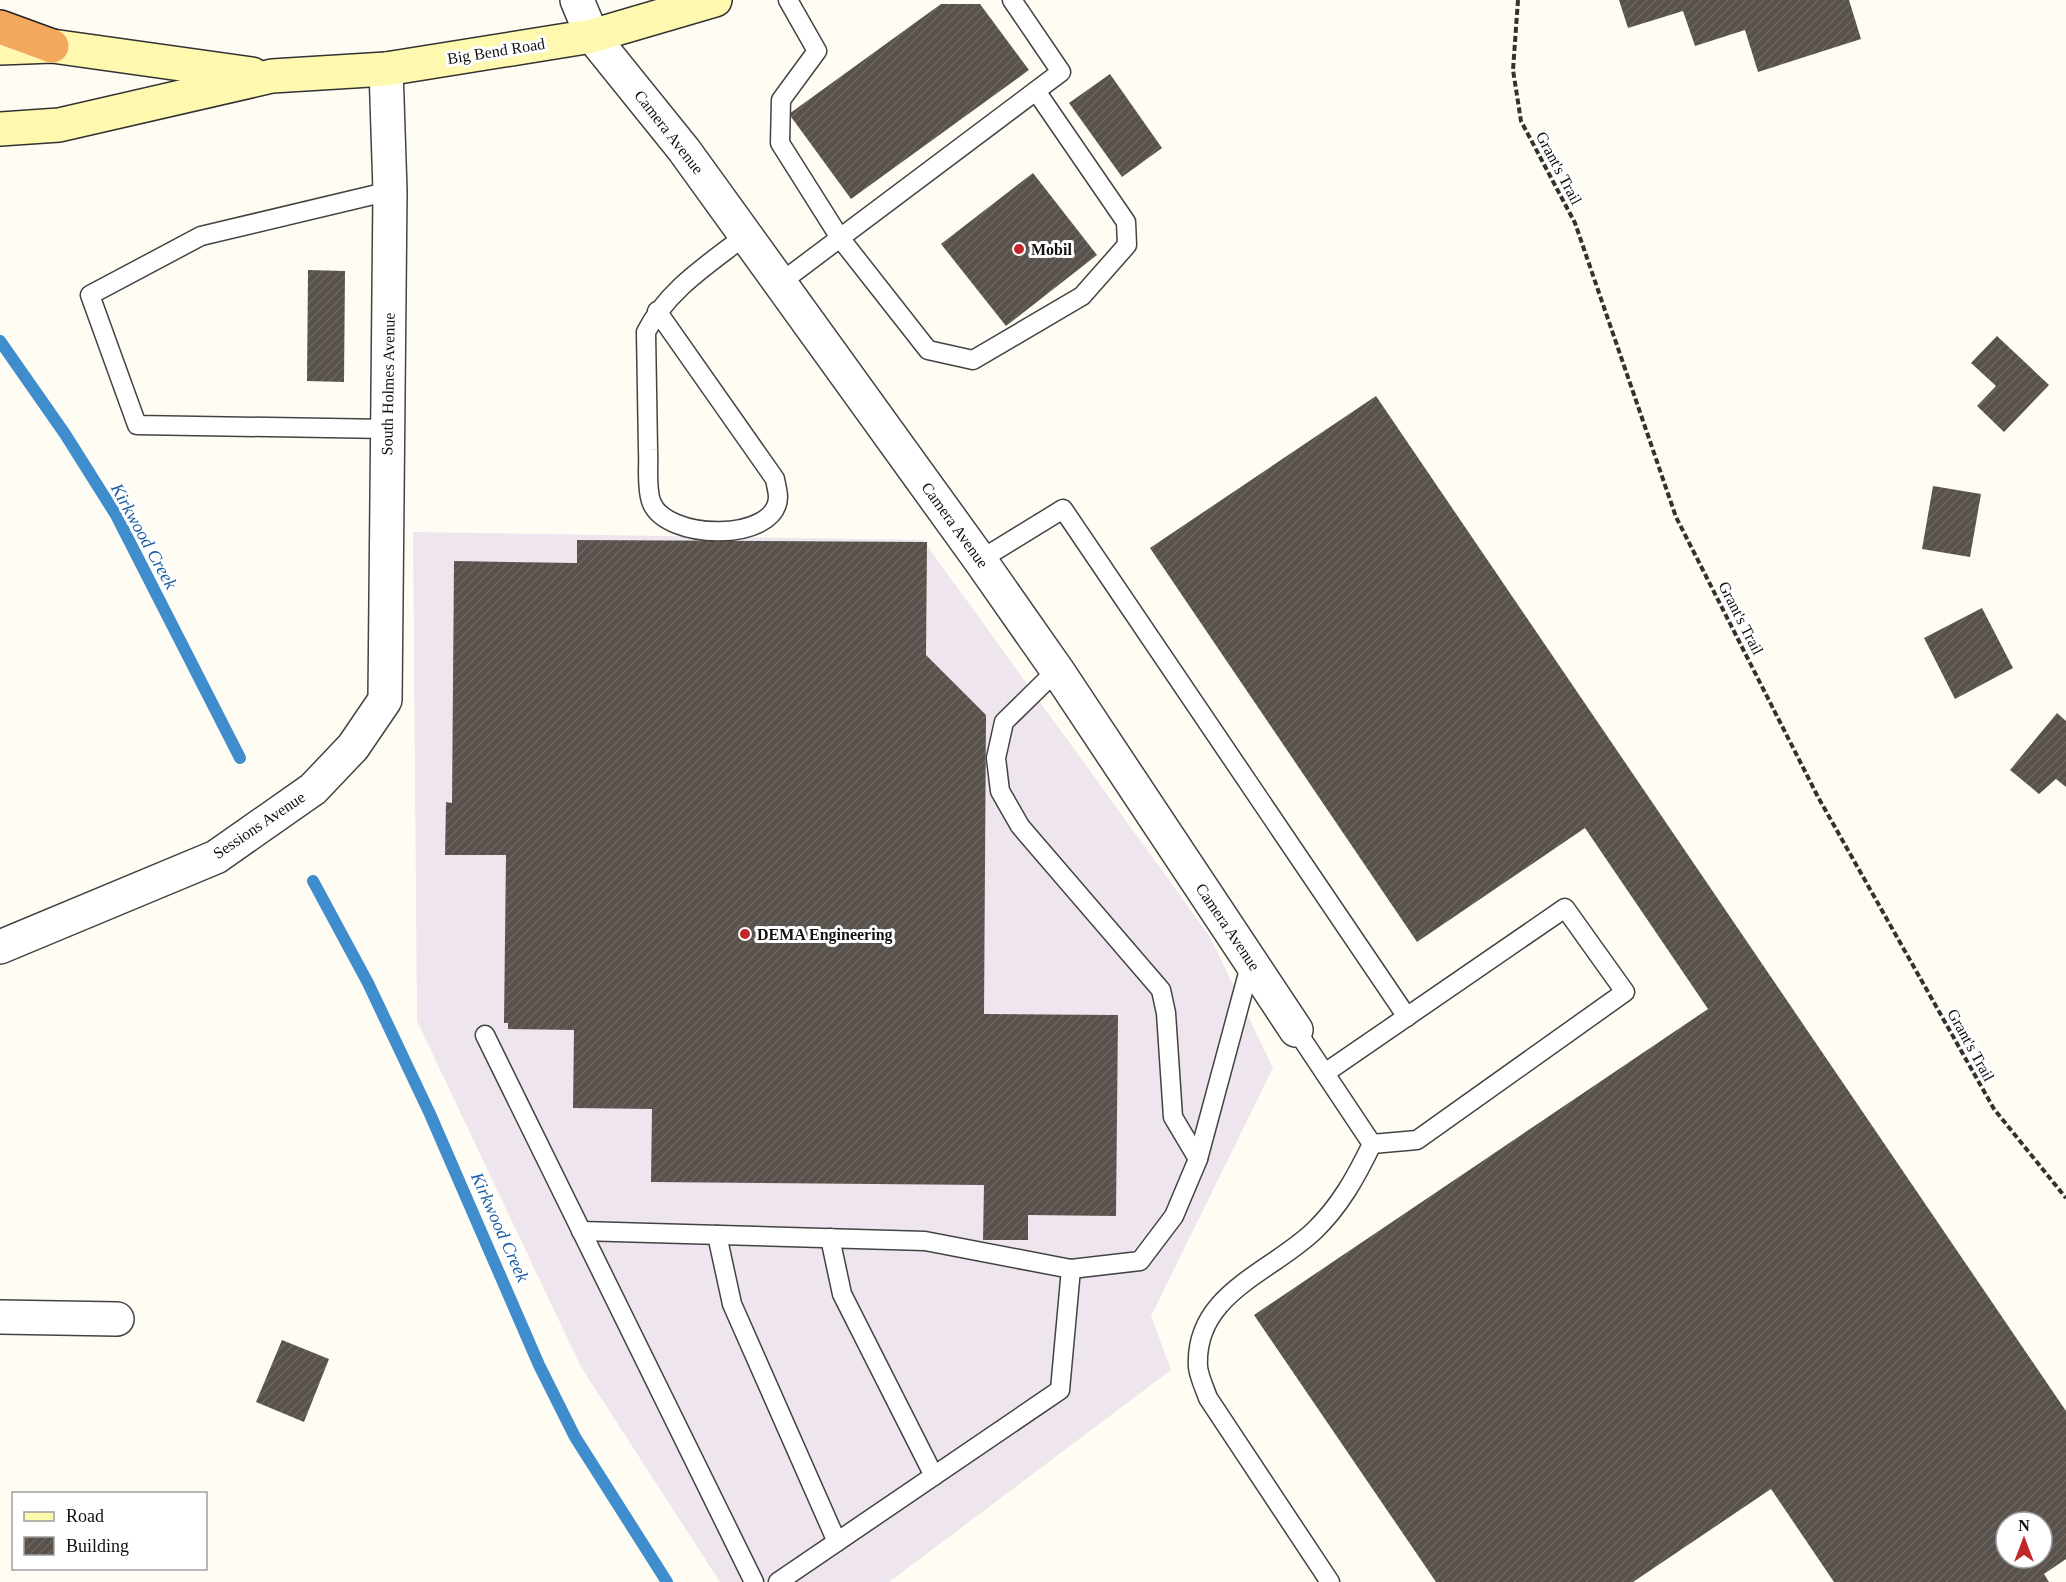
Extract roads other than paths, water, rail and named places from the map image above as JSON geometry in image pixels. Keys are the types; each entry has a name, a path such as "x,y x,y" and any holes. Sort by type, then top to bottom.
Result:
{"highway":[{"path":"0,27 52,46"}],"main road":[{"name":"Big Bend Road","path":"0,129 58,125 272,76 386,69 592,36 715,0"},
{"name":"Big Bend Road","path":"0,48 52,46 272,76"}],"street":[{"path":"577,0 592,36"},
{"name":"Camera Avenue","path":"592,36 684,150 980,560 1296,1030"},
{"name":"South Holmes Avenue","path":"385,700 390,191 386,69"},
{"name":"Sessions Avenue","path":"0,947 216,857 313,789 353,747 385,700"},
{"path":"0,1317 117,1319"}],"lane":[{"path":"788,0 817,51 781,100 780,143 840,238 927,350 973,360 1082,296 1127,245 1126,222 1036,91"},
{"path":"780,283 1061,72 1012,0"},
{"path":"387,429 137,425 90,295 201,236 390,191"},
{"path":"657,311 775,479 778,498 772,513 757,525 732,530 688,530 664,518 651,501 646,332 657,311 680,286 746,235"},
{"path":"980,560 1063,509 1407,1017"},
{"path":"1056,670 1004,722 996,758 1000,791 1020,826 1161,990 1166,1013 1173,1117 1198,1160"},
{"path":"1325,1073 1565,908 1625,993 1417,1140 1372,1144"},
{"path":"581,1231 926,1241 1071,1269 1140,1261 1174,1216 1198,1160 1251,962"},
{"path":"1296,1030 1372,1144"},
{"path":"485,1035 754,1582"},
{"path":"1330,1582 1208,1398 1198,1368 1203,1328 1226,1297 1313,1232 1350,1189 1372,1144"},
{"path":"717,1235 732,1304 837,1542"},
{"path":"830,1238 842,1294 934,1476"},
{"path":"778,1582 1060,1390 1071,1269"}],"waterway":[{"name":"Kirkwood Creek","path":"0,341 65,434 116,515 240,758"},
{"name":"Kirkwood Creek","path":"313,881 368,983 430,1114 539,1365 575,1437 667,1582"}],"place":[{"name":"Mobil","path":"1019,249"},
{"name":"DEMA Engineering","path":"745,934"}]}
